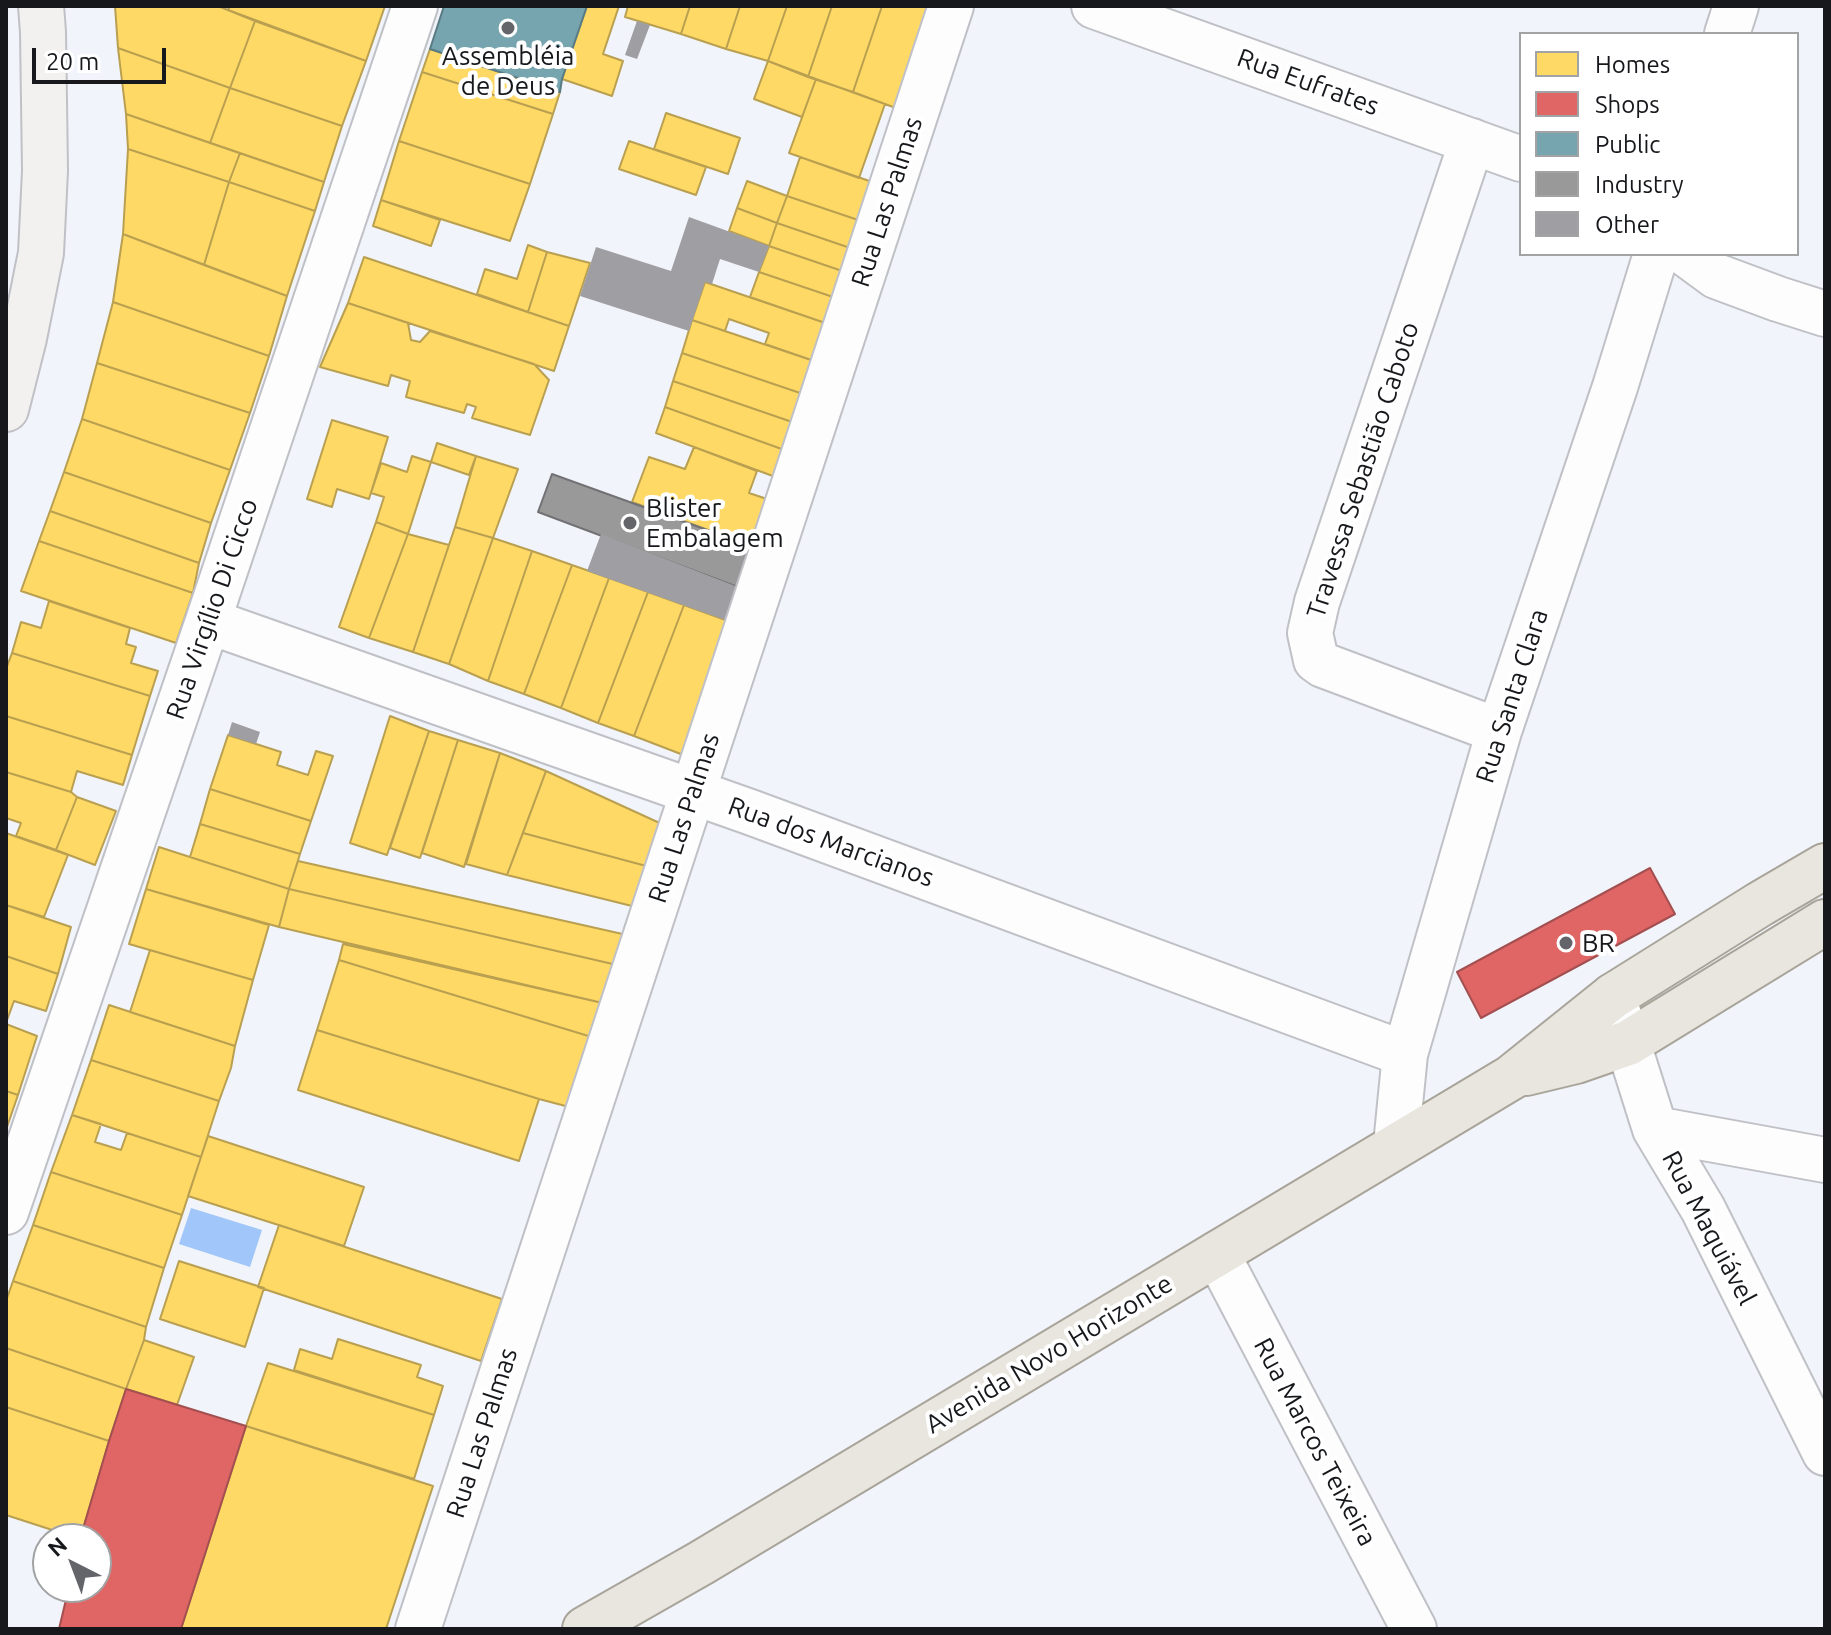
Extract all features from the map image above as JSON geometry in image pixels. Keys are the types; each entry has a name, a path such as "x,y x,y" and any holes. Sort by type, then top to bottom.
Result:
{"main road":[{"name":"Avenida Novo Horizonte","path":"585,1629 701,1563 1512,1077 1613,996 1825,866"},
{"name":"Avenida Novo Horizonte","path":"1512,1077 1576,1061 1628,1043 1825,922"}],"street":[{"path":"6,409 41,253 45,171 41,6"},
{"name":"Rua Virgílio Di Cicco","path":"6,1212 415,6"},
{"name":"Rua Las Palmas","path":"418,1629 951,6"},
{"name":"Rua Eufrates","path":"1094,6 1519,158"},
{"path":"1728,32 1736,6"},
{"name":"Travessa Sebastião Caboto","path":"1472,141 1317,602 1310,633 1316,660 1323,665 1499,731"},
{"name":"Rua Santa Clara","path":"1396,1145 1405,1054 1499,731 1615,387 1655,256"},
{"path":"1689,256 1716,276 1825,314"},
{"name":"Rua dos Marcianos","path":"208,621 693,792 1405,1054"},
{"name":"Rua Maquiável","path":"1613,996 1655,1129 1703,1209 1825,1453"},
{"path":"1655,1129 1825,1160"},
{"name":"Rua Marcos Teixeira","path":"1217,1254 1414,1629"}],"water":[{"path":"191,1208 262,1230 250,1267 179,1244"}],"building: Homes":[{"path":"115,6 218,6 255,21 230,88 118,48"},
{"path":"230,6 385,6 366,61 228,10"},
{"path":"587,6 619,6 603,54 623,61 612,96 562,79"},
{"path":"628,6 690,6 681,34 625,17"},
{"path":"690,6 740,6 726,49 681,34"},
{"path":"740,6 787,6 768,61 726,49"},
{"path":"787,6 832,6 808,77 768,61"},
{"path":"832,6 882,6 853,92 808,77"},
{"path":"882,6 943,6 909,113 853,92"},
{"path":"255,21 366,61 342,126 230,88"},
{"path":"118,48 230,88 210,143 126,114"},
{"path":"430,49 560,92 553,114 422,72"},
{"path":"768,61 816,79 802,117 754,99"},
{"path":"422,72 553,114 530,184 399,141"},
{"path":"816,79 885,104 859,178 789,153"},
{"path":"230,88 342,126 324,182 210,143"},
{"path":"666,113 740,138 728,174 654,149"},
{"path":"126,114 240,153 229,182 128,149"},
{"path":"399,141 530,184 510,241 381,200"},
{"path":"629,141 706,167 696,195 619,169"},
{"path":"128,149 229,182 204,265 123,234"},
{"path":"240,153 324,182 315,211 229,182"},
{"path":"800,157 881,185 867,223 787,196"},
{"path":"747,181 787,196 777,223 737,208"},
{"path":"229,182 315,211 287,296 204,265"},
{"path":"787,196 867,223 859,251 777,223"},
{"path":"381,200 440,220 431,246 373,226"},
{"path":"737,208 777,223 769,246 729,231"},
{"path":"777,223 859,251 851,274 769,246"},
{"path":"123,234 287,296 269,356 113,302"},
{"path":"528,245 547,252 528,312 477,294 485,269 517,279"},
{"path":"769,246 851,274 842,300 759,272"},
{"path":"547,252 590,263 569,326 528,312"},
{"path":"364,257 569,326 554,371 348,303"},
{"path":"759,272 842,300 834,326 750,297"},
{"path":"705,282 834,326 820,363 765,344 769,333 729,319 725,331 692,320"},
{"path":"113,302 269,356 250,413 97,363"},
{"path":"348,303 408,323 411,340 420,342 430,331 534,364 549,380 530,435 472,418 476,407 467,404 464,413 406,397 410,381 391,375 388,386 320,367"},
{"path":"692,320 820,363 809,396 682,353"},
{"path":"682,353 809,396 798,424 673,381"},
{"path":"97,363 250,413 230,470 82,419"},
{"path":"673,381 798,424 790,452 665,407"},
{"path":"665,407 790,452 781,479 656,433"},
{"path":"82,419 230,470 211,523 64,472"},
{"path":"332,420 388,437 369,499 337,489 332,507 307,499"},
{"path":"437,443 476,456 469,475 431,462"},
{"path":"694,447 757,471 749,493 773,501 757,548 632,502 649,457 685,469"},
{"path":"412,456 431,462 408,534 376,522 384,497 371,493 381,463 407,472"},
{"path":"476,456 518,469 493,538 455,527"},
{"path":"64,472 211,523 199,563 50,511"},
{"path":"50,511 199,563 193,593 39,541"},
{"path":"376,522 408,534 369,638 339,627"},
{"path":"455,527 493,538 449,664 413,652"},
{"path":"408,534 449,545 413,652 369,638"},
{"path":"493,538 532,551 488,681 449,664"},
{"path":"39,541 193,593 176,643 21,591"},
{"path":"532,551 572,565 524,694 488,681"},
{"path":"572,565 609,578 561,708 524,694"},
{"path":"609,578 648,592 598,723 561,708"},
{"path":"648,592 684,605 634,736 598,723"},
{"path":"49,601 130,628 126,644 136,647 131,663 158,671 150,696 12,653 21,622 41,628"},
{"path":"684,605 731,622 686,756 634,736"},
{"path":"12,653 150,696 132,755 6,716 6,669"},
{"path":"6,716 132,755 123,785 77,771 71,792 6,772"},
{"path":"390,716 429,731 387,855 350,843"},
{"path":"429,731 458,740 420,858 390,848"},
{"path":"228,735 281,752 277,765 308,775 316,751 333,756 311,821 210,789"},
{"path":"458,740 500,753 464,867 422,853"},
{"path":"500,753 546,771 507,875 466,864"},
{"path":"546,771 664,825 650,867 523,833"},
{"path":"6,772 71,792 77,797 56,850 16,836 21,823 6,818"},
{"path":"210,789 311,821 300,854 200,824"},
{"path":"77,797 116,811 95,865 56,850"},
{"path":"200,824 300,854 289,889 190,857"},
{"path":"6,833 68,855 44,917 6,905"},
{"path":"523,833 650,867 636,907 507,875"},
{"path":"159,847 289,889 279,927 146,889"},
{"path":"298,861 627,935 617,965 289,889"},
{"path":"146,889 269,925 253,980 129,944"},
{"path":"289,889 617,965 607,1004 279,927"},
{"path":"6,905 71,927 58,974 6,956"},
{"path":"343,944 607,1004 595,1038 339,960"},
{"path":"150,950 253,980 235,1046 130,1012"},
{"path":"6,956 58,974 46,1011 14,1001 6,1023"},
{"path":"339,960 595,1038 573,1108 317,1030"},
{"path":"109,1005 235,1046 219,1101 91,1060"},
{"path":"6,1024 37,1036 18,1095 6,1091"},
{"path":"317,1030 539,1099 519,1161 298,1090"},
{"path":"91,1060 219,1101 201,1157 72,1115"},
{"path":"6,1091 18,1095 6,1130"},
{"path":"72,1115 101,1124 95,1142 121,1150 127,1133 201,1157 182,1215 51,1172"},
{"path":"208,1136 364,1187 344,1246 188,1196"},
{"path":"51,1172 182,1215 164,1268 33,1225"},
{"path":"33,1225 164,1268 146,1327 13,1281"},
{"path":"279,1225 502,1299 481,1361 258,1287"},
{"path":"179,1261 264,1288 245,1347 160,1319"},
{"path":"13,1281 146,1327 126,1389 6,1348 6,1301"},
{"path":"338,1339 421,1365 417,1377 443,1386 434,1415 294,1370 300,1349 332,1359"},
{"path":"144,1340 194,1357 177,1405 126,1389"},
{"path":"6,1348 126,1389 109,1441 6,1407"},
{"path":"268,1363 434,1415 414,1479 246,1426"},
{"path":"6,1407 109,1441 85,1523 32,1523 6,1515"},
{"path":"246,1426 433,1486 386,1629 181,1629"}],"building: Shops":[{"name":"BR","path":"1650,868 1675,914 1481,1018 1457,972"},
{"path":"126,1389 246,1426 181,1629 59,1629 65,1603 112,1603 112,1523 85,1523"}],"building: Public":[{"name":"Assembléia de Deus","path":"444,6 587,6 560,92 430,49"}],"building: Industry":[{"name":"Blister Embalagem","path":"552,474 757,548 743,589 538,512"}],"building: Other":[{"path":"637,21 650,25 637,59 625,55"},
{"path":"689,217 769,246 759,272 720,259 712,284 705,282 689,331 580,296 596,247 671,271"},
{"path":"601,534 743,589 731,622 587,571"},
{"path":"232,722 260,732 256,744 228,735"}],"place":[{"name":"Assembléia de Deus","path":"508,28"},
{"name":"Blister Embalagem","path":"630,523"},
{"name":"BR","path":"1566,943"}]}
